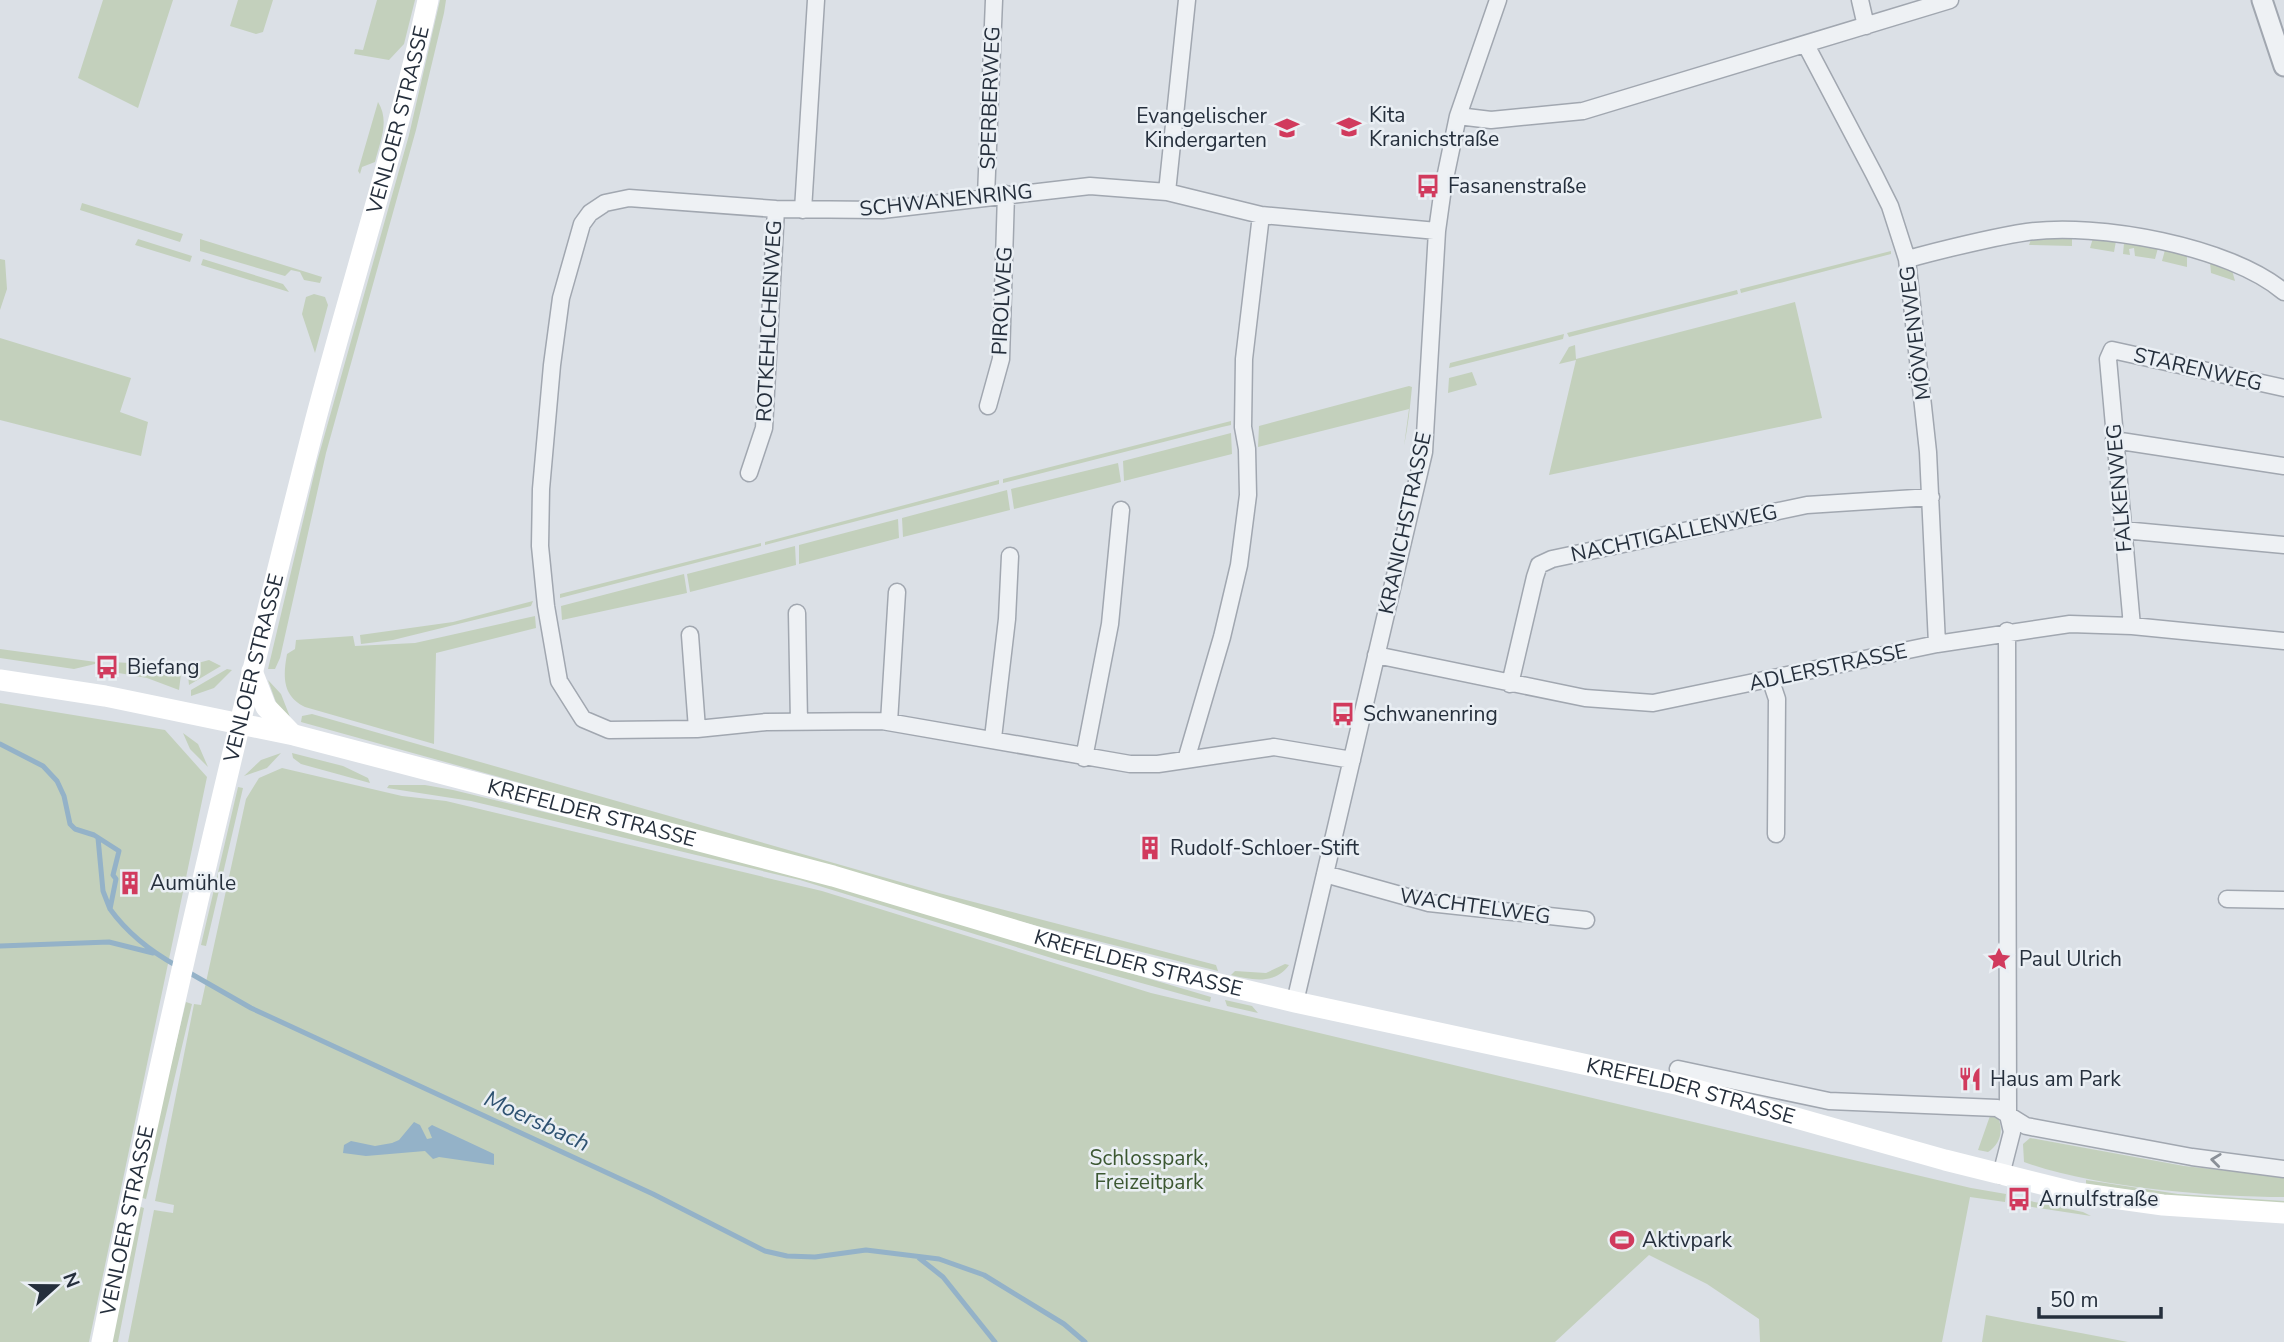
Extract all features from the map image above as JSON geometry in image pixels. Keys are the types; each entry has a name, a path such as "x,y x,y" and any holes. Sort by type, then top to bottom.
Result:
{"main road":[{"name":"VENLOER STRASSE","path":"102,1342 151,1100 238,724 348,298 404,107 428,0"},
{"path":"252,670 265,707 294,735"},
{"name":"KREFELDER STRASSE","path":"0,680 104,696 294,735 833,876 1064,945 1295,1002 1676,1084 2001,1175 2077,1193 2163,1205 2284,1213"}],"street":[{"path":"803,210 816,0"},
{"name":"SPERBERWEG","path":"986,197 995,0"},
{"path":"1167,192 1187,0"},
{"name":"KRANICHSTRASSE","path":"1295,1002 1424,452 1437,231 1458,116 1498,0"},
{"path":"1860,0 1866,26"},
{"path":"1458,116 1490,120 1583,111 1950,0"},
{"path":"2262,0 2284,66"},
{"name":"MÖWENWEG","path":"1806,45 1874,174 1889,206 1907,259 1931,496 1937,644"},
{"name":"SCHWANENRING","path":"1352,760 1274,747 1186,760 1130,764 889,722 799,722 697,729 609,730 583,719 559,681 546,606 540,545 542,475 561,298 582,224 590,213 605,203 629,198 776,209 882,211 1090,186 1167,192 1261,215 1437,231"},
{"name":"PIROLWEG","path":"988,406 1001,359 1006,194"},
{"name":"ROTKEHLCHENWEG","path":"750,473 764,428 776,209"},
{"path":"1186,760 1222,637 1239,565 1248,495 1247,449 1243,427 1244,348 1261,215"},
{"path":"1907,259 2030,231 2123,234 2174,244 2218,258 2246,269 2284,292"},
{"name":"STARENWEG","path":"2112,351 2284,388"},
{"name":"FALKENWEG","path":"2112,351 2108,359 2114,440 2133,626"},
{"path":"2114,440 2284,466"},
{"name":"NACHTIGALLENWEG","path":"1510,684 1539,565 1552,559 1807,505 1931,496"},
{"path":"1084,758 1110,624 1121,510"},
{"path":"2123,530 2284,545"},
{"path":"993,738 1007,619 1010,556"},
{"path":"889,722 897,592"},
{"path":"797,613 799,722"},
{"name":"ADLERSTRASSE","path":"1376,654 1585,698 1653,702 1771,681 1937,644 2007,631 2070,624 2133,626 2284,640"},
{"path":"2001,1175 2012,1132 2008,1115 2007,631"},
{"path":"690,635 697,729"},
{"path":"1771,681 1777,699 1776,834"},
{"name":"WACHTELWEG","path":"1325,874 1429,903 1586,920"},
{"path":"2227,899 2284,900"},
{"name":"KREFELDER STRASSE","path":"1678,1069 1829,1101 1997,1108 2026,1126 2192,1157 2284,1169"}],"green space":[{"path":"103,0 173,0 138,108 78,78"},
{"path":"238,0 273,0 263,32 256,34 230,26"},
{"path":"377,0 415,0 404,44 389,60 354,54 355,49 363,50"},
{"path":"440,0 446,0 444,13 416,130 326,453 280,658 275,669 268,669 317,462 409,135"},
{"path":"378,102 384,124 381,139 375,162 362,167 360,174 358,171"},
{"path":"82,203 183,234 180,242 80,210"},
{"path":"2032,237 2072,237 2072,246 2029,245"},
{"path":"2093,238 2116,241 2114,252 2090,248"},
{"path":"138,239 192,256 190,262 135,245"},
{"path":"200,239 322,277 320,283 304,280 300,272 291,270 285,276 200,251"},
{"path":"2124,243 2158,248 2155,259 2135,256 2134,248 2129,249 2130,255 2123,254"},
{"path":"2165,250 2187,255 2187,267 2162,261"},
{"path":"1891,251 1891,254 1741,293 1740,289"},
{"path":"0,259 5,260 7,289 0,310"},
{"path":"203,259 283,284 289,292 201,265"},
{"path":"2210,262 2232,270 2235,281 2211,273"},
{"path":"1737,290 1738,294 1569,337 1567,333"},
{"path":"314,294 325,297 328,305 315,353 302,314 306,297"},
{"path":"1795,302 1822,418 1549,475 1576,360 1559,364 1569,347 1575,345 1576,359"},
{"path":"1564,334 1563,339 1449,368 1450,363"},
{"path":"0,338 131,378 120,412 148,422 141,456 0,420"},
{"path":"1472,372 1477,385 1448,393 1449,378"},
{"path":"1412,387 1404,446 1409,409 1258,447 1259,426"},
{"path":"1231,421 1231,425 1003,483 1003,479"},
{"path":"1231,433 1232,454 1124,481 1123,461"},
{"path":"1118,463 1121,482 1014,509 1011,489"},
{"path":"999,480 999,484 765,545 765,542"},
{"path":"1007,490 1010,510 903,537 902,518"},
{"path":"898,519 899,538 799,564 799,545"},
{"path":"761,543 761,546 560,598 560,594"},
{"path":"795,546 796,565 690,592 687,574"},
{"path":"684,574 687,593 562,620 561,606"},
{"path":"533,601 531,606 393,640 361,644 360,635 453,622"},
{"path":"535,616 536,628 436,653 434,744 305,707 292,697 286,685 287,654 295,649 296,640 353,636 355,646 415,643"},
{"path":"0,649 96,662 74,669 0,658"},
{"path":"209,660 221,666 189,685 187,666"},
{"path":"112,662 182,666 179,690 147,678 113,672"},
{"path":"227,669 232,670 214,688 191,696 191,690"},
{"path":"268,680 281,694 290,717 277,705"},
{"path":"0,703 165,730 207,777 89,1342 0,1342"},
{"path":"312,714 939,893 1216,965 1218,971 1037,926 301,722 302,716"},
{"path":"183,733 198,744 208,767 190,749"},
{"path":"281,753 267,768 244,776 261,760"},
{"path":"292,753 343,766 368,778 370,783 301,764 293,758"},
{"name":"Schlosspark, Freizeitpark","path":"282,768 402,796 446,801 822,891 1151,993 1971,1188 2006,1194 2005,1202 1970,1197 1942,1342 1760,1342 1759,1319 1707,1284 1649,1255 1555,1342 128,1342 154,1210 173,1213 174,1205 155,1201 194,1004 201,1005 246,799 259,778"},
{"path":"389,785 425,785 453,790 698,849 829,884 1211,997 1210,1002 1058,960 800,880 471,801 387,788"},
{"path":"238,787 243,788 206,946 201,945"},
{"path":"1285,964 1289,965 1277,976 1270,978 1255,979 1231,975 1235,971 1266,973"},
{"path":"1225,1000 1252,1006 1258,1013 1227,1006"},
{"path":"186,1002 192,1004 146,1199 139,1197"},
{"path":"1991,1113 2000,1123 2000,1137 1988,1152 1978,1150"},
{"path":"2030,1138 2184,1166 2284,1177 2284,1197 2187,1193 2117,1184 2052,1171 2024,1162 2023,1144"},
{"path":"2086,1180 2178,1194 2284,1201 2284,1206 2226,1204 2086,1184"},
{"path":"2025,1200 2083,1212 2091,1216 2026,1206"},
{"path":"138,1206 144,1208 118,1342 112,1342"},
{"path":"1986,1315 2128,1342 1982,1342"}],"water":[{"path":"414,1122 420,1125 427,1139 432,1138 428,1128 432,1125 494,1154 494,1165 439,1157 433,1159 425,1151 366,1156 343,1153 344,1145 351,1141 375,1146 399,1140"}],"waterway":[{"path":"0,744 43,766 57,781 64,796 70,824 75,829 94,835 119,851 113,875 116,879 110,909 140,941 177,966"},
{"path":"98,838 103,891 110,909"},
{"path":"0,946 109,942 153,953"},
{"name":"Moersbach","path":"188,972 251,1008 653,1194 765,1251 787,1256 815,1257 866,1250 939,1259 984,1275 1064,1324 1085,1342"},
{"name":"Moersbach","path":"919,1258 943,1277 995,1342"}],"place":[{"name":"Kita Kranichstraße","path":"1349,127"},
{"name":"Evangelischer Kindergarten","path":"1287,128"},
{"name":"Fasanenstraße","path":"1428,186"},
{"name":"Biefang","path":"107,667"},
{"name":"Schwanenring","path":"1343,714"},
{"name":"Rudolf-Schloer-Stift","path":"1150,848"},
{"name":"Aumühle","path":"130,883"},
{"name":"Paul Ulrich","path":"1999,959"},
{"name":"Haus am Park","path":"1970,1079"},
{"name":"Arnulfstraße","path":"2019,1199"},
{"name":"Aktivpark","path":"1622,1240"}]}
